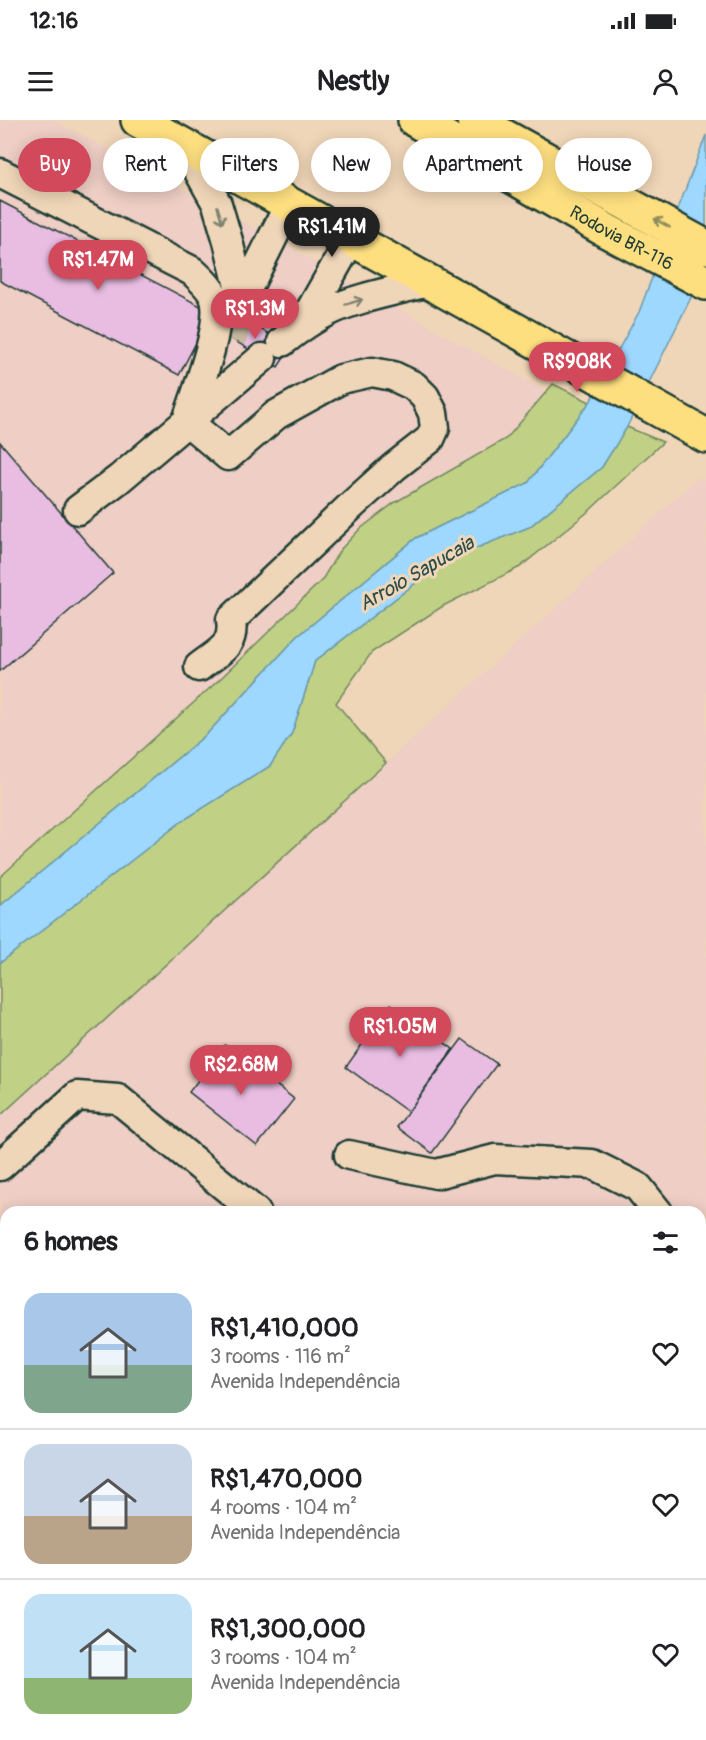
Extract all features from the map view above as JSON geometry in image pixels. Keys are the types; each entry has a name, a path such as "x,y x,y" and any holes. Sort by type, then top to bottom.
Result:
{"main road":[{"path":"138,120 171,138"},
{"name":"Rodovia BR-116","path":"415,120 607,231 706,282"},
{"name":"Rodovia BR-116","path":"474,120 706,247"},
{"path":"188,147 695,430"}],"street":[{"path":"188,152 217,204 237,319"},
{"path":"0,173 192,271 202,279 216,303 215,327 187,421"},
{"path":"187,421 216,374 237,319 289,205"},
{"path":"282,342 351,239"},
{"path":"78,510 119,479 282,342 329,311 428,282"},
{"path":"187,421 228,456 276,415 341,379 372,372 393,376 414,386 425,397 433,413 435,428 430,439 352,505 231,620 233,632 231,641 199,667"},
{"path":"0,1166 77,1096 118,1099 249,1206"},
{"path":"349,1155 436,1174 495,1160 592,1164 638,1187 653,1206"}],"shaded area":[{"path":"0,120 53,120 87,138 18,138 18,192 91,192 91,140 103,146 103,192 188,191 547,392 507,438 394,503 360,529 340,550 322,580 220,679 0,875"},
{"path":"699,477 706,481 706,1206 0,1206 0,1116"}],"green space":[{"path":"553,384 590,402 528,483 416,538 297,637 207,734 0,906 0,877 220,679 322,580 340,550 360,529 394,503 507,438"},
{"path":"627,427 663,442 589,511 520,567 443,606 372,652 336,703 386,763 0,1116 0,963 182,821 270,766 292,733 315,661 444,561 529,527 602,467"}],"water":[{"name":"Arroio Sapucaia","path":"706,135 706,267 627,427 602,467 529,527 444,561 315,661 292,733 270,766 182,821 0,963 0,906 207,734 297,637 416,538 528,483 590,402 639,312"}],"building":[{"path":"0,201 212,312 179,375 0,281"},
{"path":"232,312 291,347 278,367 220,332"},
{"path":"0,442 113,573 0,671"},
{"path":"391,1004 453,1049 408,1112 346,1067"},
{"path":"462,1039 497,1064 432,1153 397,1127"},
{"path":"225,1045 294,1099 257,1146 189,1092"}],"tunnel":[{"path":"232,341 238,316"}]}
